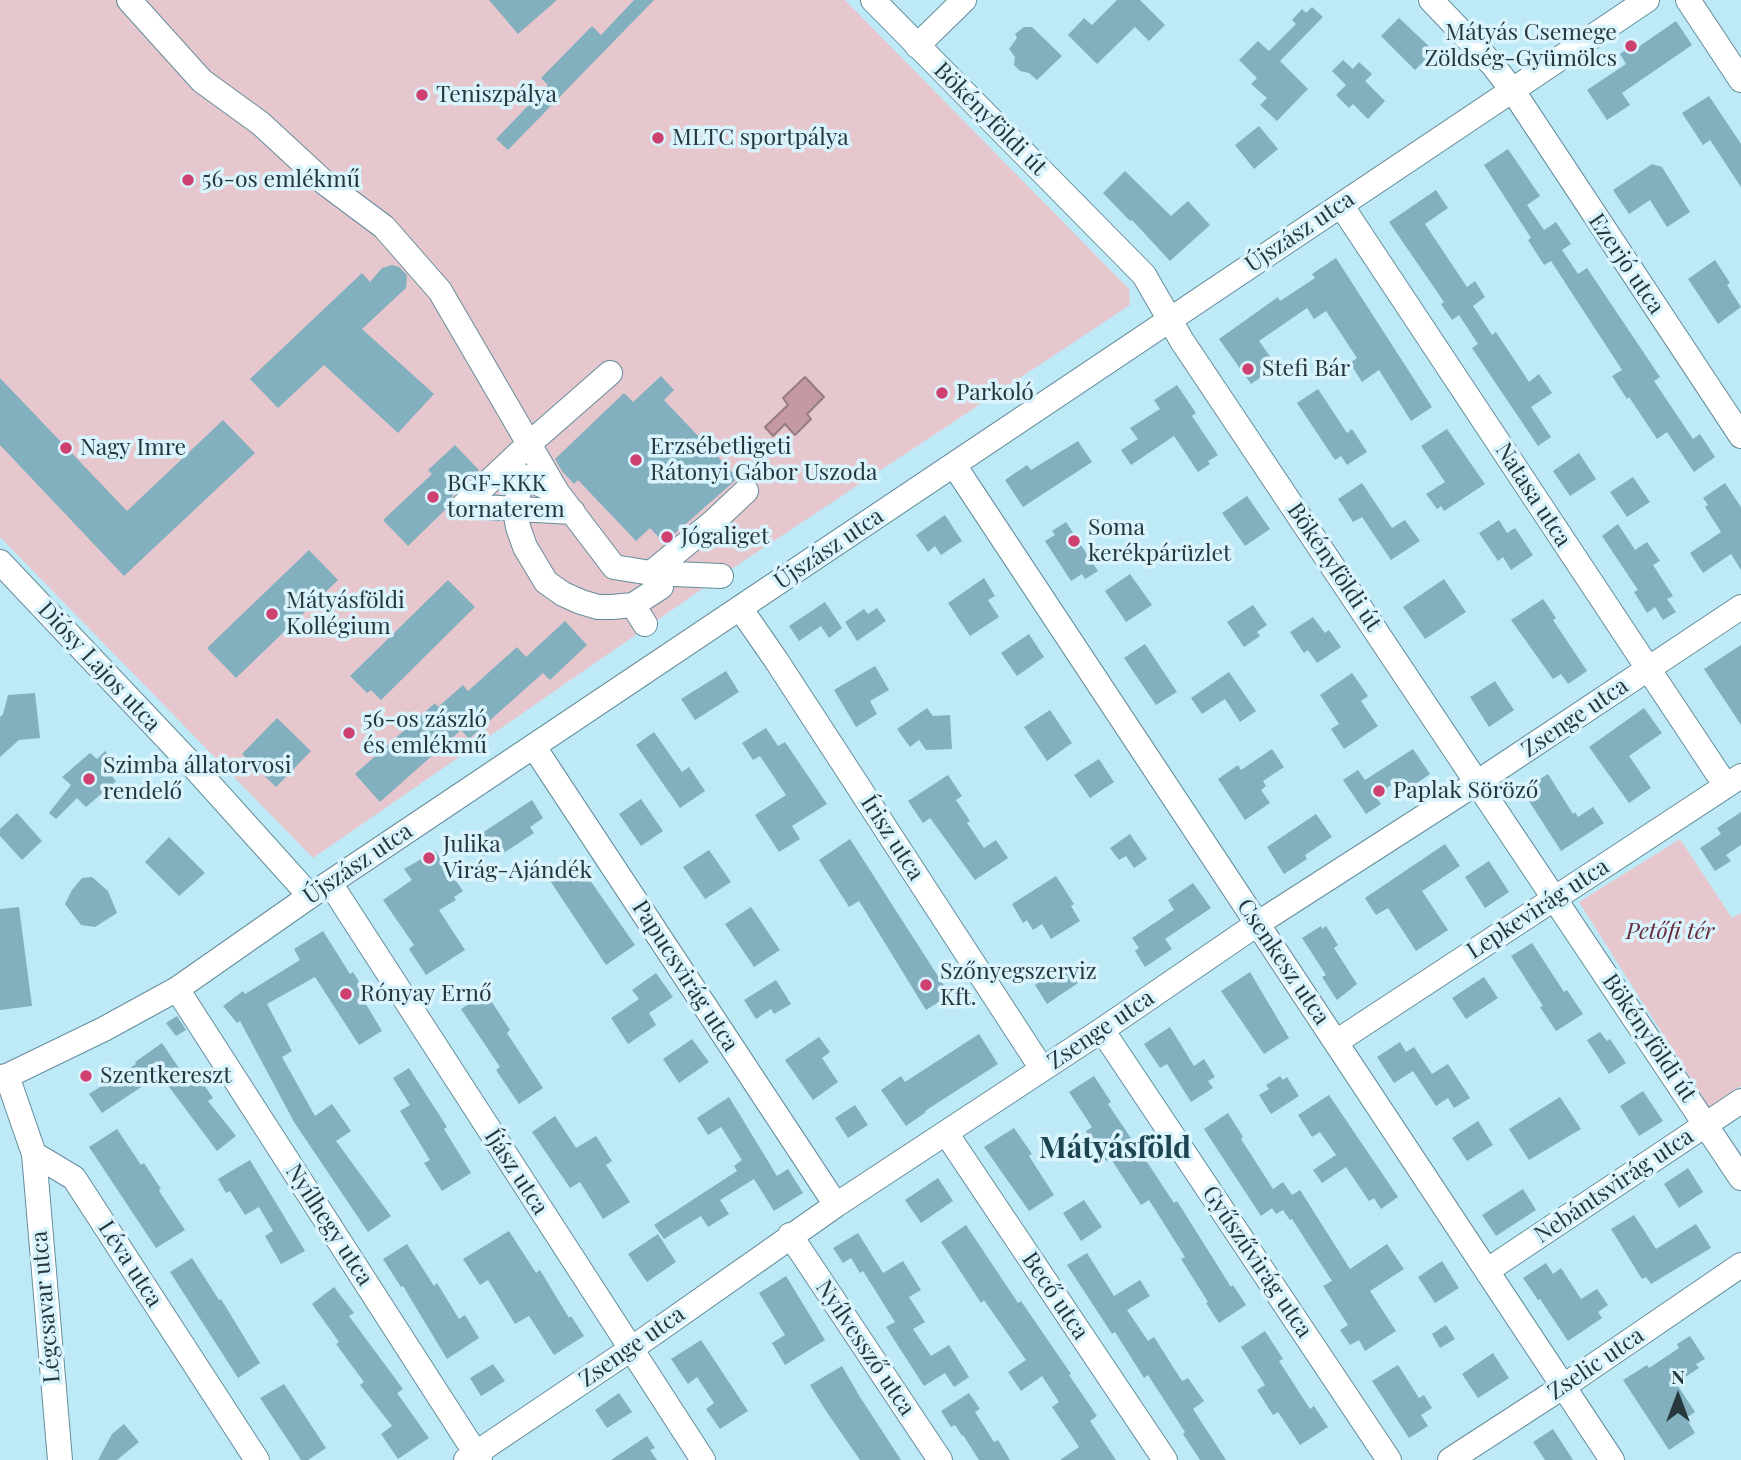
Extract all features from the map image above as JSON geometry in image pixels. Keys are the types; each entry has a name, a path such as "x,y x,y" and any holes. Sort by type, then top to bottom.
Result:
{"street":[{"path":"129,0 202,80 260,123 325,183 384,228 440,290 557,492 614,567 662,589 721,576"},
{"name":"Bökényföldi út","path":"873,0 1144,275 1170,319 1741,1178"},
{"path":"917,46 964,0"},
{"name":"Ezerjó utca","path":"1431,0 1492,64 1513,91 1741,436"},
{"name":"Újszász utca","path":"3,1076 104,1029 177,989 320,889 1647,0"},
{"path":"1688,0 1741,80"},
{"name":"Natasa utca","path":"1341,205 1648,669 1733,781"},
{"path":"573,512 463,506 513,472 530,443 610,373"},
{"name":"Csenkesz utca","path":"954,465 1612,1460"},
{"path":"513,472 557,492"},
{"path":"513,472 516,510 525,547 546,582 563,594 598,607 639,614 662,589 713,522 747,491"},
{"name":"Diósy Lajos utca","path":"0,562 192,766 320,889"},
{"name":"Zsenge utca","path":"474,1458 836,1205 1102,1030 1257,924 1478,782 1741,607"},
{"name":"Írisz utca","path":"740,608 1042,1069"},
{"name":"Papucsvirág utca","path":"534,747 836,1205"},
{"name":"Lepkevirág utca","path":"1336,1042 1733,781"},
{"name":"Íjász utca","path":"320,889 631,1349 702,1460"},
{"name":"Nyílhegy utca","path":"177,989 474,1458"},
{"name":"Gyűszűvirág utca","path":"1102,1030 1389,1460"},
{"path":"3,1076 34,1154"},
{"name":"Nebántsvirág utca","path":"1488,1270 1741,1101"},
{"name":"Becő utca","path":"946,1133 1165,1460"},
{"name":"Légcsavar utca","path":"34,1154 54,1453"},
{"name":"Léva utca","path":"34,1154 74,1178 257,1460"},
{"name":"Nyílvessző utca","path":"790,1236 940,1460"},
{"name":"Zselic utca","path":"1450,1460 1741,1265"}],"green space":[{"path":"0,0 845,0 1129,289 1130,305 721,576 313,858 0,537"},
{"name":"Petőfi tér","path":"1680,839 1732,918 1741,913 1741,1086 1709,1107 1579,902"}],"shaded area":[{"path":"805,377 824,397 807,414 811,419 795,435 785,424 773,436 765,427 788,405 783,398"}],"building":[{"path":"489,0 557,0 518,34"},
{"path":"634,0 654,0 508,150 496,139 548,85 541,78 592,26 601,35"},
{"path":"1117,0 1140,0 1165,25 1149,41 1135,27 1097,64 1068,35 1084,18 1092,25"},
{"path":"1312,7 1323,17 1280,61 1308,89 1277,121 1260,105 1267,98 1251,84 1257,78 1239,60 1258,41 1269,51 1296,24 1292,20 1302,9 1306,13"},
{"path":"1399,18 1434,51 1415,70 1381,36"},
{"path":"1676,21 1692,45 1622,93 1630,105 1607,120 1587,90 1626,64 1620,54 1634,44 1637,48"},
{"path":"1024,27 1032,27 1062,56 1037,80 1014,65 1015,57 1009,49 1017,38 1015,34"},
{"path":"1343,60 1353,69 1359,62 1372,74 1365,81 1385,101 1368,119 1353,104 1349,108 1336,95 1346,85 1332,71"},
{"path":"1709,96 1741,144 1741,187 1710,140 1703,145 1682,113"},
{"path":"1259,126 1278,149 1254,169 1235,145"},
{"path":"1508,149 1540,196 1527,205 1544,230 1556,222 1571,244 1562,250 1578,274 1587,268 1660,377 1654,381 1693,439 1700,434 1715,457 1694,472 1667,432 1657,439 1629,397 1627,399 1612,376 1622,370 1551,261 1544,265 1528,240 1531,238 1484,165"},
{"path":"1652,164 1662,167 1690,212 1667,227 1650,200 1629,214 1613,190"},
{"path":"1125,171 1171,216 1188,201 1210,225 1170,261 1103,193"},
{"path":"1436,190 1448,208 1425,224 1467,287 1475,281 1485,297 1473,306 1492,335 1496,332 1529,382 1539,374 1552,393 1531,407 1551,437 1538,446 1472,348 1478,344 1459,315 1452,320 1441,304 1444,302 1389,222"},
{"path":"1336,258 1432,407 1411,421 1379,370 1362,382 1350,363 1357,358 1326,311 1314,319 1307,308 1259,341 1277,366 1251,384 1219,339 1278,297 1280,301 1315,278 1312,274"},
{"path":"1715,260 1741,307 1718,324 1688,279"},
{"path":"392,265 399,267 407,275 406,288 362,329 434,394 398,433 324,365 278,408 250,379 362,273 370,282 382,268"},
{"name":"Erzsébetligeti Rátonyi Gábor Uszoda","path":"661,376 674,390 664,400 738,478 664,543 650,528 636,541 578,480 574,484 555,459 624,393 633,402"},
{"path":"0,378 127,511 223,420 255,453 124,576 0,445"},
{"path":"1177,385 1196,413 1192,416 1218,455 1198,472 1174,436 1131,465 1121,450 1138,439 1130,428 1160,409 1154,400"},
{"path":"1318,389 1347,433 1352,429 1367,452 1347,465 1341,456 1335,460 1297,403"},
{"path":"1447,429 1485,484 1444,511 1441,506 1437,509 1426,494 1445,482 1421,446"},
{"path":"1078,441 1092,462 1023,507 1005,480 1027,465 1031,470"},
{"name":"BGF-KKK tornaterem","path":"455,445 479,470 453,495 448,507 408,546 383,520 432,474 428,470"},
{"path":"1579,453 1596,479 1570,496 1553,471"},
{"path":"1633,477 1650,502 1627,517 1610,492"},
{"path":"1362,483 1392,528 1405,520 1420,541 1391,560 1362,517 1353,522 1338,499"},
{"path":"1725,483 1741,507 1741,570 1731,554 1703,573 1690,553 1721,532 1705,507 1708,505 1703,498"},
{"path":"1247,496 1270,529 1245,546 1222,513"},
{"path":"945,515 962,541 941,555 935,546 928,552 916,535"},
{"path":"1499,520 1507,533 1515,528 1533,555 1511,570 1503,557 1498,561 1479,533"},
{"path":"1066,522 1098,571 1085,579 1082,574 1071,581 1045,541 1055,535 1052,531"},
{"path":"1618,524 1635,550 1647,542 1660,561 1653,565 1673,596 1667,599 1676,612 1663,620 1655,607 1647,613 1634,592 1638,590 1602,536"},
{"name":"Mátyásföldi Kollégium","path":"309,550 338,580 236,678 207,648"},
{"path":"1130,574 1152,605 1126,622 1105,591"},
{"path":"984,578 995,596 988,600 999,617 970,636 948,603"},
{"path":"1444,579 1466,612 1425,639 1403,607"},
{"path":"448,580 475,607 381,700 371,690 367,693 350,676"},
{"path":"1543,599 1556,618 1553,620 1587,671 1568,684 1561,674 1553,679 1511,620"},
{"path":"825,602 842,628 829,638 821,626 799,641 789,626"},
{"path":"1253,605 1267,625 1257,632 1260,636 1244,647 1227,622"},
{"path":"877,608 886,621 857,641 845,622 864,609 868,614"},
{"path":"1313,617 1325,633 1329,630 1341,647 1317,663 1308,650 1304,653 1290,632"},
{"path":"565,621 587,645 550,680 543,673 469,739 461,730 380,802 355,774 435,703 438,707 463,685 468,691 517,647 526,657"},
{"path":"1029,634 1044,657 1017,676 1001,653"},
{"path":"1145,644 1177,692 1156,705 1124,658"},
{"path":"1741,645 1741,725 1704,669"},
{"path":"875,666 889,690 870,701 877,714 856,727 834,690"},
{"path":"726,671 739,692 695,720 681,699"},
{"path":"1229,672 1256,711 1240,722 1225,699 1202,714 1191,698"},
{"path":"1352,673 1368,696 1361,701 1378,726 1344,749 1331,729 1339,724 1320,695"},
{"path":"1495,681 1514,710 1489,727 1470,697"},
{"path":"35,693 40,738 19,740 0,757 0,717 8,695"},
{"path":"927,708 933,716 950,715 952,749 926,750 919,740 910,747 897,729"},
{"path":"1644,708 1662,733 1629,756 1651,788 1629,803 1589,747"},
{"path":"1050,710 1072,743 1047,761 1024,727"},
{"path":"277,718 311,751 276,787 242,754"},
{"path":"766,728 778,746 785,742 827,804 792,826 800,839 779,852 755,815 786,795 760,756 753,760 742,743"},
{"path":"654,732 682,772 689,767 705,791 680,808 636,745"},
{"path":"1272,749 1284,767 1263,781 1266,786 1261,790 1270,803 1245,820 1218,779 1238,765 1241,770"},
{"path":"1413,749 1430,774 1407,790 1400,779 1375,796 1381,804 1366,814 1343,780 1358,770 1365,780"},
{"name":"Szimba állatorvosi rendelő","path":"105,751 116,764 108,772 116,781 86,807 77,798 56,819 49,813 71,785 62,777 90,753 97,759"},
{"path":"1099,759 1114,782 1090,798 1074,775"},
{"path":"1548,774 1573,814 1575,812 1578,817 1593,807 1604,823 1561,851 1522,790"},
{"path":"948,775 962,796 956,800 970,821 967,823 984,848 996,840 1008,858 975,880 930,818 923,823 908,801"},
{"path":"641,799 663,831 641,846 619,814"},
{"path":"532,800 543,818 530,827 534,833 502,854 497,848 483,857 473,839"},
{"path":"1741,812 1741,845 1726,855 1731,861 1715,871 1700,848 1721,834 1717,828"},
{"path":"17,813 42,841 22,860 0,836 0,829"},
{"path":"1316,814 1332,837 1305,855 1307,859 1284,874 1267,847"},
{"path":"1130,834 1147,859 1134,868 1126,856 1119,860 1110,848"},
{"path":"169,837 205,873 179,896 145,862"},
{"path":"850,839 950,995 926,1010 859,901 849,907 819,860"},
{"path":"1445,844 1460,866 1422,891 1448,930 1416,951 1388,908 1376,915 1365,898"},
{"path":"709,850 731,882 705,899 683,867"},
{"path":"435,851 463,891 454,897 456,900 439,910 465,950 426,975 409,949 414,945 383,900 412,880 404,869"},
{"path":"574,857 635,945 606,965 547,876"},
{"path":"1489,861 1509,892 1485,908 1465,877"},
{"path":"1056,876 1074,904 1071,906 1080,921 1051,939 1042,924 1033,930 1027,920 1023,923 1012,904"},
{"path":"92,877 108,891 117,913 95,927 81,925 65,904 82,878"},
{"path":"1193,883 1211,908 1165,939 1172,949 1145,967 1135,951 1139,948 1132,938 1174,910 1168,900"},
{"path":"19,907 32,1006 0,1010 0,909"},
{"path":"751,907 780,950 754,967 725,924"},
{"path":"1321,926 1322,929 1326,926 1338,945 1334,948 1357,984 1337,1000 1322,977 1326,975 1302,938"},
{"path":"323,931 369,998 364,1001 382,1031 359,1045 315,977 267,1004 292,1051 282,1057 315,1116 332,1104 351,1131 336,1141 391,1216 368,1232 294,1122 240,1021 237,1023 223,1006 243,991 245,994 300,960 294,949"},
{"path":"1532,943 1564,992 1567,990 1583,1014 1556,1031 1511,956"},
{"path":"1065,965 1078,983 1047,1004 1035,985"},
{"path":"1250,972 1289,1038 1264,1054 1221,991"},
{"path":"656,973 673,997 649,1013 656,1025 628,1044 611,1018 639,999 632,990"},
{"path":"1484,977 1498,998 1466,1019 1452,998"},
{"path":"776,980 791,1004 774,1014 771,1009 756,1019 744,1000"},
{"path":"486,993 510,1030 507,1033 543,1088 519,1104 496,1070 500,1067 461,1009"},
{"path":"177,1016 186,1030 176,1036 166,1023"},
{"path":"1170,1027 1194,1066 1204,1059 1215,1077 1208,1081 1213,1088 1191,1102 1167,1064 1160,1068 1144,1044"},
{"path":"1600,1032 1607,1041 1610,1039 1626,1063 1609,1074 1587,1040"},
{"path":"979,1034 998,1064 906,1126 881,1090 901,1076 905,1082"},
{"path":"819,1037 830,1052 822,1058 838,1082 813,1100 785,1060"},
{"path":"692,1039 709,1062 679,1083 663,1059"},
{"path":"1400,1042 1406,1052 1414,1047 1432,1074 1448,1064 1470,1098 1454,1108 1448,1098 1436,1106 1413,1071 1394,1083 1377,1057"},
{"path":"162,1043 187,1080 196,1073 213,1098 208,1101 236,1136 217,1151 163,1079 152,1086 149,1082 102,1113 89,1094 136,1064 135,1062"},
{"path":"409,1068 447,1127 444,1129 471,1173 442,1191 424,1163 430,1160 400,1111 410,1105 393,1078"},
{"path":"1094,1076 1111,1102 1108,1104 1174,1203 1177,1201 1231,1287 1233,1285 1246,1305 1219,1323 1181,1259 1185,1257 1149,1200 1141,1205 1111,1159 1106,1161 1086,1131 1092,1127 1069,1092"},
{"path":"1280,1076 1283,1080 1287,1077 1299,1096 1271,1114 1259,1095 1269,1089 1266,1085"},
{"path":"1643,1091 1663,1121 1639,1136 1620,1106"},
{"path":"1329,1095 1398,1197 1381,1209 1374,1198 1369,1201 1346,1167 1322,1183 1313,1170 1336,1155 1320,1132 1312,1137 1298,1115"},
{"path":"729,1097 777,1176 788,1169 803,1193 774,1211 754,1179 720,1200 729,1214 708,1227 701,1216 664,1239 654,1225 737,1171 734,1166 742,1160 721,1127 708,1135 697,1118"},
{"path":"1560,1097 1581,1129 1529,1160 1509,1129"},
{"path":"855,1105 868,1125 848,1138 835,1118"},
{"path":"1228,1113 1273,1189 1283,1182 1292,1195 1300,1190 1350,1269 1387,1244 1404,1269 1370,1291 1396,1331 1365,1351 1359,1340 1350,1345 1340,1330 1348,1325 1323,1286 1332,1281 1292,1219 1290,1220 1283,1210 1276,1214 1272,1208 1261,1216 1204,1129"},
{"path":"555,1116 576,1148 596,1136 612,1161 606,1165 630,1202 603,1219 580,1182 570,1188 532,1132"},
{"path":"1478,1121 1493,1145 1467,1161 1452,1138"},
{"path":"1014,1128 1032,1154 1029,1156 1054,1195 1029,1211 984,1147"},
{"path":"117,1129 141,1165 144,1163 185,1230 156,1248 89,1147"},
{"path":"250,1160 305,1251 281,1264 265,1236 273,1231 259,1207 245,1215 230,1191 226,1193 218,1179"},
{"path":"1688,1168 1703,1192 1679,1208 1664,1184"},
{"path":"938,1178 953,1201 921,1223 905,1200"},
{"path":"1523,1189 1536,1210 1496,1236 1482,1215"},
{"path":"1084,1200 1102,1227 1081,1241 1063,1213"},
{"path":"1634,1215 1656,1249 1696,1224 1711,1248 1651,1284 1646,1277 1642,1279 1611,1229"},
{"path":"966,1225 1018,1303 1021,1301 1071,1374 1069,1375 1097,1416 1090,1421 1116,1460 1060,1460 1079,1447 1052,1407 1059,1402 1042,1376 1021,1391 1008,1372 1026,1360 984,1300 981,1303 941,1242"},
{"path":"509,1231 536,1273 540,1270 569,1318 571,1316 584,1336 554,1355 529,1316 515,1324 488,1280 480,1285 463,1259"},
{"path":"858,1233 883,1273 903,1261 921,1290 909,1297 925,1322 913,1329 931,1356 949,1345 969,1377 954,1387 945,1373 924,1386 886,1327 895,1322 863,1271 860,1273 851,1258 843,1263 833,1248"},
{"path":"658,1234 676,1262 647,1282 628,1254"},
{"path":"407,1244 434,1286 437,1283 459,1319 465,1315 479,1338 447,1359 403,1286 401,1287 383,1259"},
{"path":"1087,1253 1114,1296 1140,1280 1150,1296 1127,1310 1148,1341 1154,1337 1182,1381 1188,1378 1204,1401 1193,1409 1226,1460 1200,1460 1148,1375 1144,1378 1115,1332 1112,1334 1067,1265"},
{"path":"192,1258 260,1363 238,1378 170,1272"},
{"path":"1442,1261 1459,1288 1435,1303 1418,1277"},
{"path":"1546,1263 1553,1274 1561,1268 1581,1299 1597,1289 1608,1305 1598,1312 1602,1318 1568,1341 1523,1278"},
{"path":"786,1276 825,1340 785,1365 772,1343 785,1335 759,1293"},
{"path":"334,1287 354,1313 349,1316 403,1389 397,1393 429,1438 398,1459 381,1434 392,1426 360,1385 364,1382 336,1344 339,1342 312,1304"},
{"path":"1446,1325 1455,1339 1440,1348 1432,1334"},
{"path":"1265,1331 1283,1359 1279,1361 1310,1409 1314,1406 1328,1427 1300,1445 1278,1412 1273,1415 1257,1390 1265,1385 1241,1347"},
{"path":"1690,1336 1705,1359 1696,1364 1699,1368 1676,1383 1695,1412 1686,1418 1695,1433 1669,1450 1623,1380 1647,1365 1649,1368 1679,1348 1677,1344"},
{"path":"701,1340 748,1411 720,1429 706,1409 714,1403 697,1377 688,1384 671,1359"},
{"path":"1493,1353 1509,1378 1478,1398 1462,1374"},
{"path":"493,1364 505,1381 481,1396 470,1378"},
{"path":"1398,1365 1419,1398 1424,1395 1432,1408 1421,1415 1428,1426 1409,1438 1372,1381"},
{"path":"842,1366 901,1460 860,1460 826,1411 810,1385"},
{"path":"284,1384 326,1448 308,1460 301,1460 260,1398"},
{"path":"619,1393 632,1412 607,1428 595,1410"},
{"path":"969,1393 980,1409 975,1412 994,1442 998,1440 1010,1460 979,1460 963,1435 955,1425 951,1427 941,1411"},
{"path":"124,1424 139,1442 117,1460 98,1460 112,1434"},
{"path":"1553,1429 1573,1460 1545,1460 1533,1442"},
{"path":"647,1436 655,1448 650,1450 657,1460 611,1460"}],"place":[{"name":"Mátyás Csemege Zöldség-Gyümölcs","path":"1631,46"},
{"name":"Teniszpálya","path":"422,95"},
{"name":"MLTC sportpálya","path":"658,138"},
{"name":"56-os emlékmű","path":"188,180"},
{"name":"Stefi Bár","path":"1248,369"},
{"name":"Parkoló","path":"942,393"},
{"name":"Nagy Imre","path":"66,448"},
{"name":"Erzsébetligeti Rátonyi Gábor Uszoda","path":"636,460"},
{"name":"BGF-KKK tornaterem","path":"433,497"},
{"name":"Jógaliget","path":"667,537"},
{"name":"Soma kerékpárüzlet","path":"1074,541"},
{"name":"Mátyásföldi Kollégium","path":"272,614"},
{"name":"56-os zászló és emlékmű","path":"349,733"},
{"name":"Szimba állatorvosi rendelő","path":"89,779"},
{"name":"Paplak Söröző","path":"1379,791"},
{"name":"Julika Virág-Ajándék","path":"429,858"},
{"name":"Szőnyegszerviz Kft.","path":"926,985"},
{"name":"Rónyay Ernő","path":"346,994"},
{"name":"Szentkereszt","path":"86,1076"}],"district":[{"name":"Mátyásföld","path":"1115,1149"}]}
